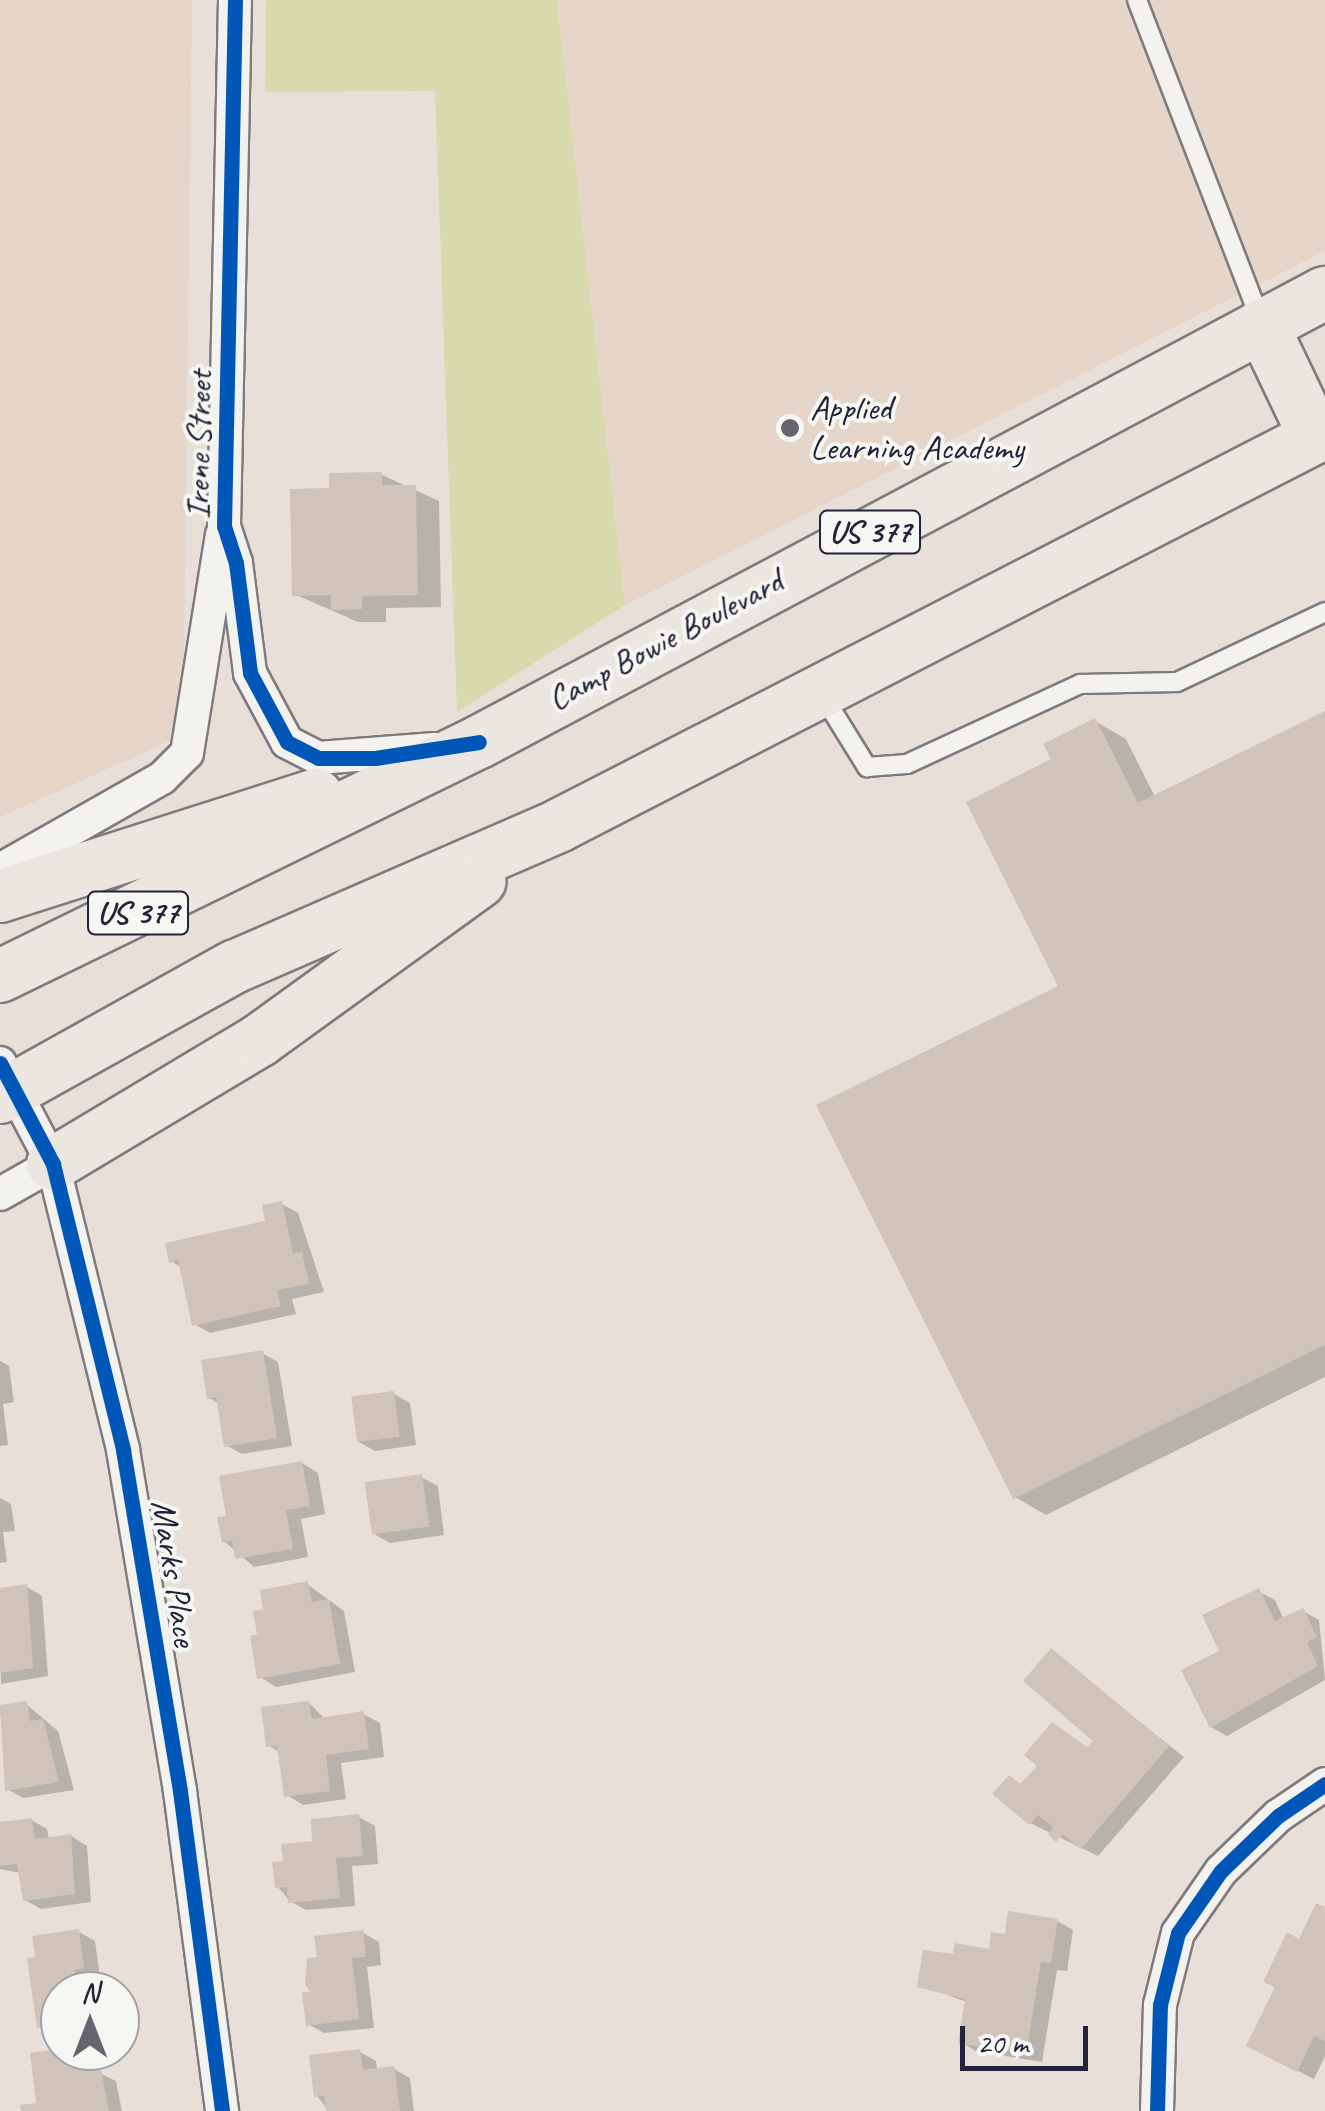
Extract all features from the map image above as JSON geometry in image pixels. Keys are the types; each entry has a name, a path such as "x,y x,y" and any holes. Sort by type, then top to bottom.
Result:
{"main road":[{"name":"Camp Bowie Boulevard","path":"0,976 479,742 1325,293"},
{"path":"1262,324 1320,434"},
{"name":"US 377","path":"4,1083 234,967 560,825 1320,434"},
{"path":"0,896 479,742"},
{"path":"53,1164 260,1040 560,825"}],"street":[{"name":"Irene Street","path":"235,0 224,526 236,563 250,673 287,742 318,758 375,758 479,742"},
{"path":"0,870 162,778 188,753 224,526"},
{"name":"Marks Place","path":"4,1083 53,1164 123,1450 180,1791 222,2111"},
{"path":"0,1194 53,1164"},
{"path":"1157,2111 1160,2005 1178,1933 1221,1871 1278,1816 1325,1784"}],"lane":[{"path":"1137,0 1262,324"},
{"path":"820,691 866,767 907,764 1080,684 1177,682 1325,612"}],"shaded area":[{"path":"0,0 192,0 183,735 0,817"},
{"name":"Applied Learning Academy","path":"557,0 1325,0 1325,251 625,605"}],"green space":[{"path":"266,0 557,0 625,605 457,712 435,91 265,92"}],"building":[{"path":"382,472 382,485 416,485 418,595 362,596 362,609 331,610 331,595 292,596 290,489 329,488 329,473"},
{"path":"1325,711 1325,1345 1013,1499 816,1105 1058,986 966,802 1051,759 1043,744 1095,718 1138,803"},
{"path":"282,1201 293,1253 302,1252 309,1284 277,1290 281,1306 192,1326 178,1260 169,1263 165,1243 265,1221 262,1205"},
{"path":"263,1350 277,1438 224,1447 216,1397 207,1399 201,1360"},
{"path":"394,1391 400,1437 357,1442 351,1396"},
{"path":"302,1461 310,1506 286,1510 293,1549 235,1559 232,1541 222,1543 217,1517 226,1516 219,1476"},
{"path":"422,1474 429,1526 372,1535 365,1482"},
{"path":"308,1581 312,1602 329,1599 340,1664 257,1679 250,1636 257,1634 253,1611 263,1609 260,1590"},
{"path":"27,1584 33,1668 0,1673 0,1588"},
{"path":"1259,1588 1275,1621 1303,1608 1317,1637 1307,1642 1318,1666 1210,1728 1181,1670 1219,1651 1202,1615"},
{"path":"1051,1648 1169,1746 1081,1849 1063,1834 1056,1842 1048,1834 1053,1827 1038,1815 1029,1825 992,1794 1009,1775 1020,1784 1037,1766 1024,1755 1052,1722 1087,1747 1093,1741 1023,1681"},
{"path":"27,1701 30,1721 43,1719 59,1782 5,1791 0,1705"},
{"path":"309,1701 312,1719 364,1711 369,1749 326,1755 330,1791 284,1797 277,1746 266,1747 261,1707"},
{"path":"359,1814 363,1856 336,1858 340,1898 288,1903 287,1887 275,1888 272,1862 283,1861 281,1844 312,1841 311,1819"},
{"path":"32,1818 35,1839 71,1834 75,1894 23,1901 17,1864 0,1866 0,1822"},
{"path":"1316,1903 1325,1907 1325,2041 1314,2036 1297,2072 1246,2046 1275,1987 1263,1982 1287,1932 1299,1939"},
{"path":"1008,1911 1058,1919 1051,1963 1041,1962 1026,2054 958,2043 965,1999 917,1987 923,1950 953,1954 955,1943 989,1949 991,1932 1005,1934"},
{"path":"79,1929 84,1968 40,1971 37,2028 27,1958 35,1957 32,1936"},
{"path":"363,1930 366,1957 352,1958 359,2019 306,2026 302,1992 310,1992 305,1984 307,1958 317,1957 314,1936"},
{"path":"360,2049 363,2070 394,2066 400,2111 326,2111 324,2096 314,2097 309,2055"},
{"path":"40,2052 40,2071 101,2071 109,2111 21,2111 20,2105 36,2103 30,2053"}],"cycle path":[{"path":"235,0 224,526 236,563 250,673 287,742 318,758 375,758 479,742"},
{"path":"0,1063 53,1164 123,1450 180,1791 222,2111"},
{"path":"1157,2111 1160,2005 1178,1933 1221,1871 1278,1816 1325,1784"}],"place":[{"name":"Applied Learning Academy","path":"790,428"}]}
